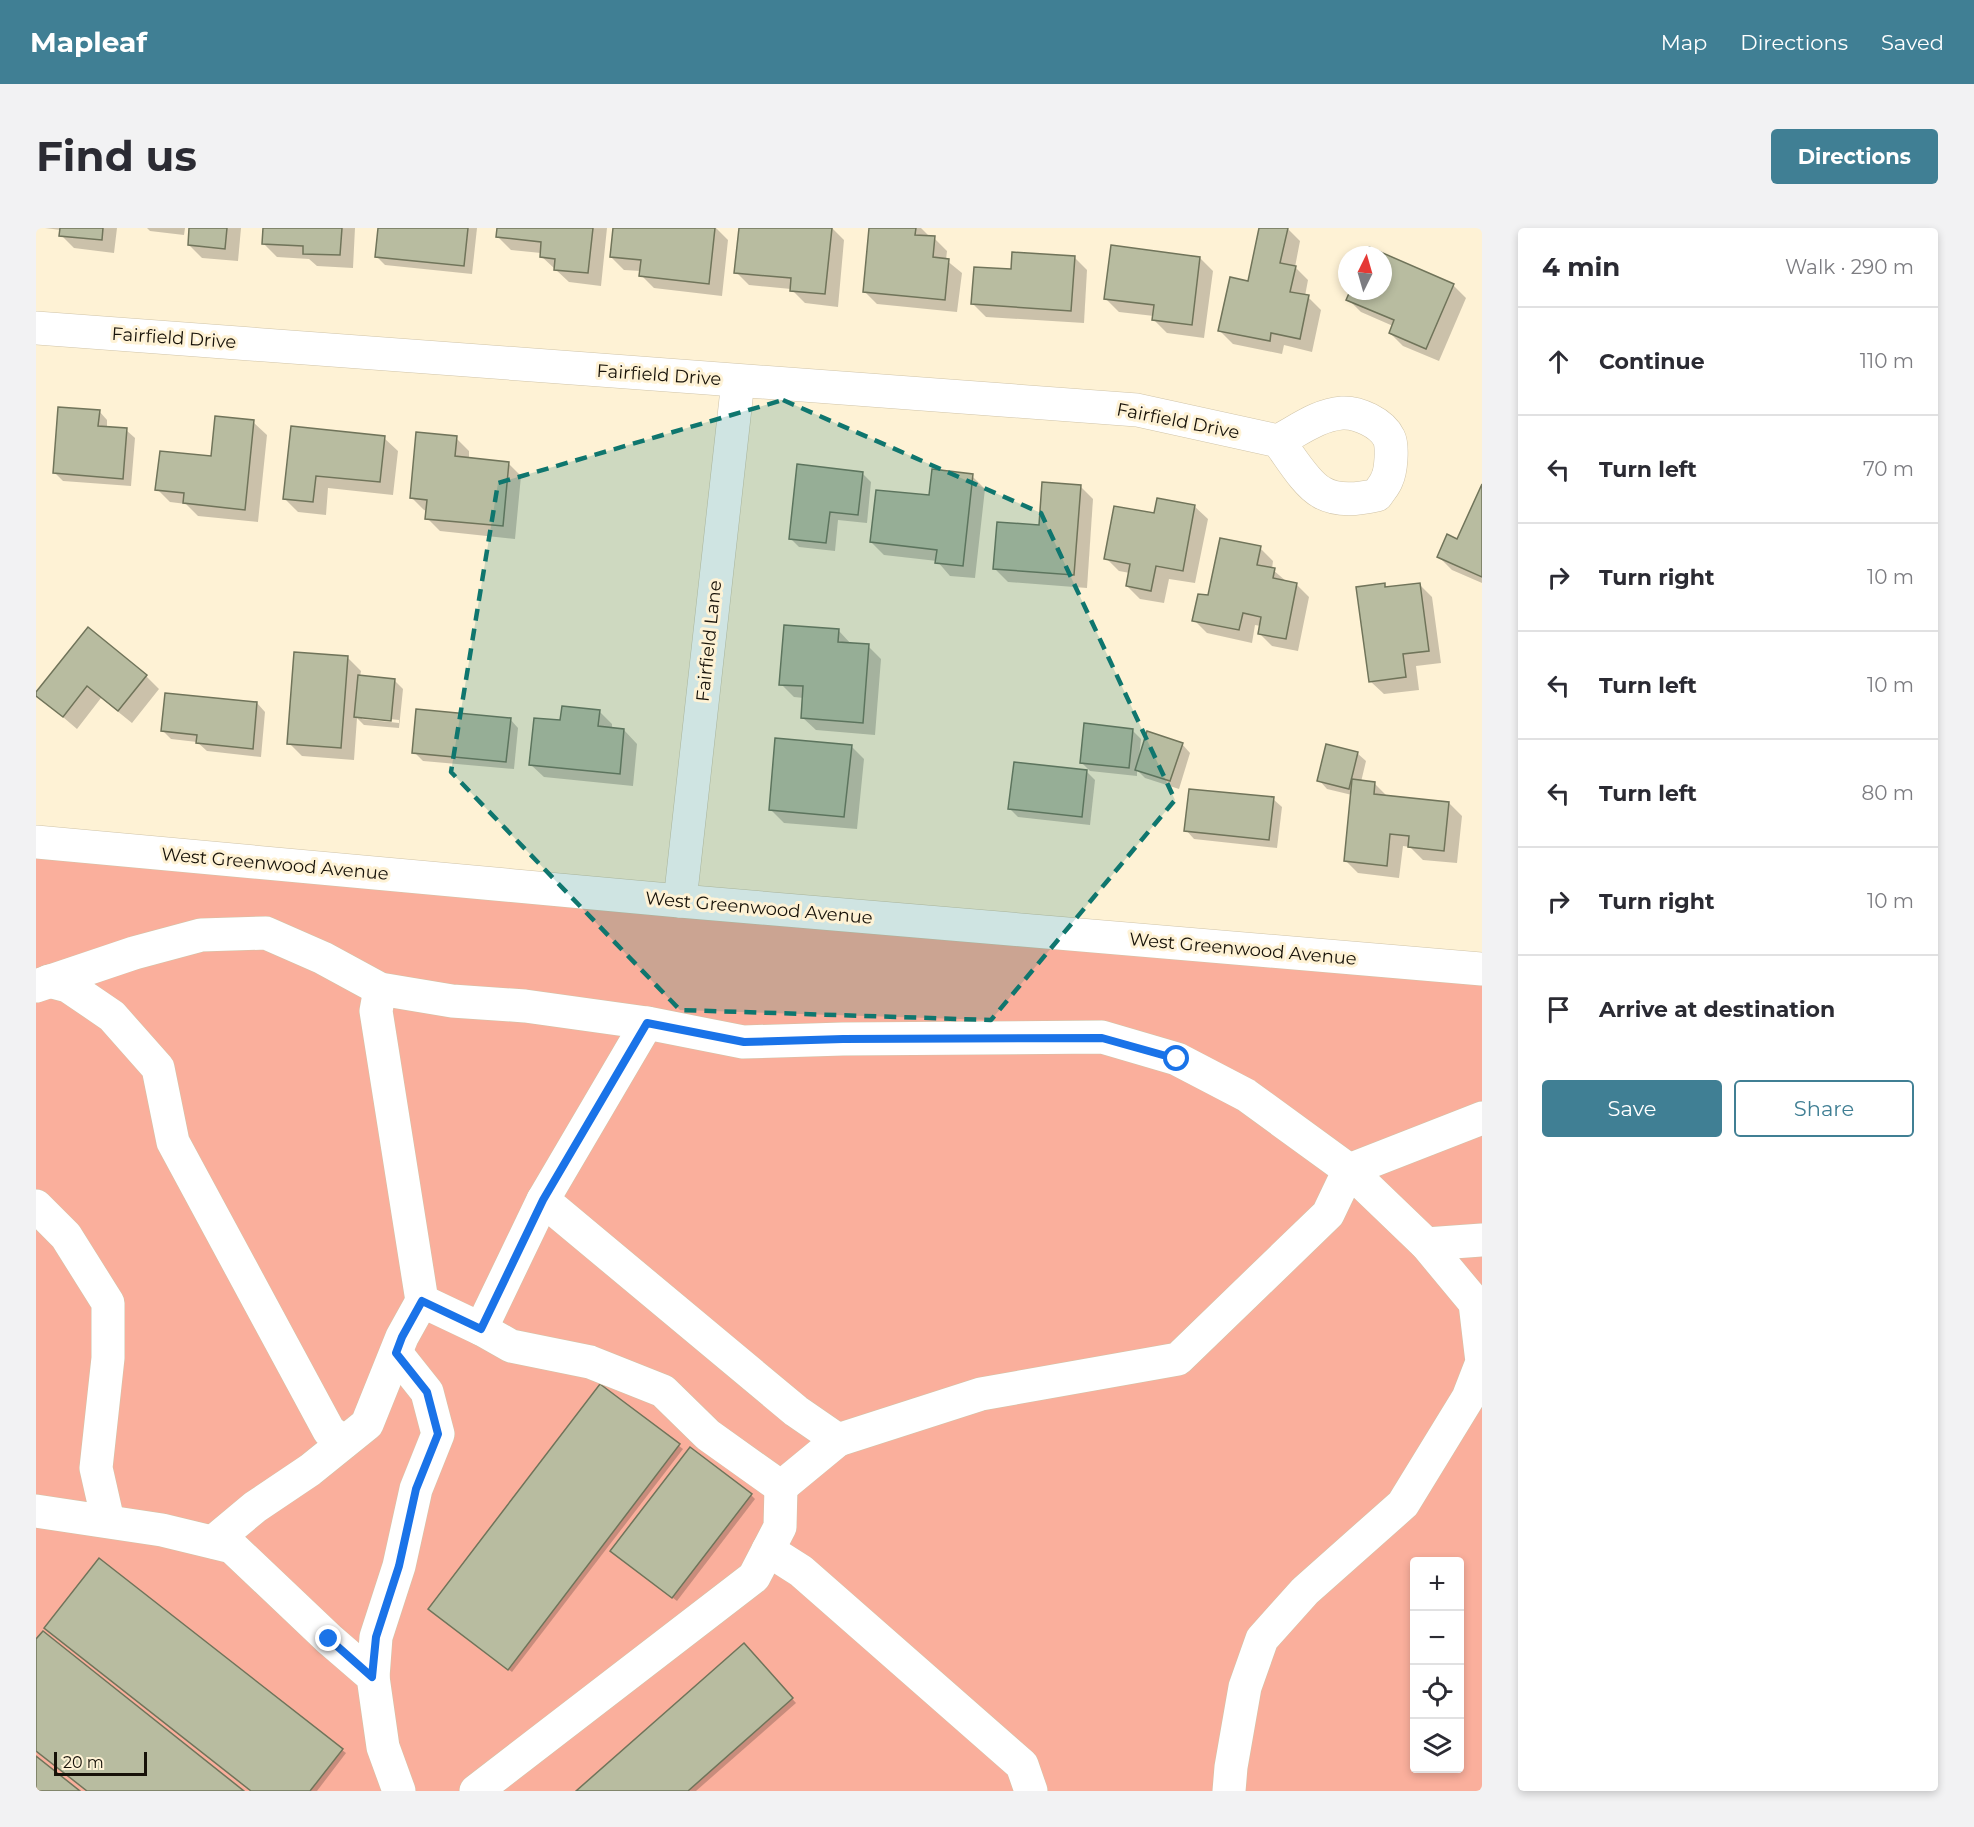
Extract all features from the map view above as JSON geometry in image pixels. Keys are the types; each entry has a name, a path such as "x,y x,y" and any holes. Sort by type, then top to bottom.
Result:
{"street":[{"name":"Fairfield Drive","path":"36,328 1137,410 1278,441"},
{"name":"Fairfield Lane","path":"680,901 738,381"},
{"name":"West Greenwood Avenue","path":"36,842 680,901 1482,969"},
{"path":"43,984 134,953 201,935 266,933 323,958 380,989 452,1001 525,1006 647,1023 744,1042 1102,1038 1177,1059 1246,1095 1349,1170 1426,1244 1475,1303 1482,1362 1468,1398 1403,1504 1305,1591 1262,1639 1245,1687 1229,1791"},
{"path":"43,984 68,986 112,1016 158,1068 173,1143 329,1431 344,1442"},
{"path":"213,1542 255,1507 310,1470 368,1424 402,1337 422,1301 376,1011 380,989"},
{"path":"481,1329 543,1200 647,1023"},
{"path":"476,1791 754,1577 780,1527 781,1487 838,1440 981,1394 1178,1359 1328,1214 1349,1170 1482,1118"},
{"path":"543,1200 796,1411 838,1440"},
{"path":"36,1206 66,1236 108,1303 108,1358 96,1468 108,1521"},
{"path":"1426,1244 1482,1240"},
{"path":"422,1301 511,1346 590,1362 663,1391 708,1435 781,1487"},
{"path":"396,1353 427,1392 438,1434 416,1489 399,1566 376,1637 372,1677 383,1747 399,1791"},
{"path":"36,1511 162,1530 232,1547 372,1677"},
{"path":"768,1550 801,1571 1022,1765 1031,1791"}],"highlighted area":[{"path":"783,400 1041,513 1175,800 991,1020 680,1010 451,772 498,483"}],"shaded area":[{"path":"36,838 1482,967 1482,1791 36,1791"}],"building":[{"path":"60,228 103,228 102,240 59,236"},
{"path":"189,228 227,228 225,249 188,245"},
{"path":"263,228 342,228 340,255 303,254 303,246 262,244"},
{"path":"378,228 468,228 464,266 375,257"},
{"path":"497,228 593,228 588,273 554,270 555,259 540,257 541,242 496,237"},
{"path":"613,228 715,228 709,284 639,276 641,260 610,257"},
{"path":"739,228 832,228 825,294 790,291 791,278 734,273"},
{"path":"869,228 916,228 915,235 935,236 933,257 949,259 945,300 863,292"},
{"path":"1259,228 1288,228 1280,263 1296,266 1290,292 1309,295 1300,339 1271,333 1270,341 1218,331 1230,277 1248,281"},
{"path":"1111,245 1200,257 1192,325 1152,320 1154,305 1104,299"},
{"path":"1012,252 1075,256 1071,311 971,304 974,267 1011,269"},
{"path":"1392,257 1454,284 1426,349 1389,333 1394,320 1346,300 1392,300"},
{"path":"58,407 100,410 98,426 127,428 123,479 53,473"},
{"path":"215,416 254,420 245,510 183,503 184,493 155,490 160,451 211,456"},
{"path":"291,426 385,436 380,482 316,476 313,502 283,499"},
{"path":"416,432 457,436 455,456 509,462 503,526 425,519 427,500 410,498"},
{"path":"797,464 863,472 858,515 830,512 826,543 789,539"},
{"path":"932,469 973,474 963,566 935,563 937,550 870,542 876,490 929,495"},
{"path":"1042,482 1081,485 1074,575 993,569 997,522 1039,525"},
{"path":"1482,484 1482,577 1437,557 1447,534 1457,539"},
{"path":"1157,498 1195,505 1183,571 1156,566 1151,591 1126,586 1130,564 1104,559 1114,506 1154,513"},
{"path":"1220,538 1261,546 1257,565 1275,568 1273,578 1297,583 1286,639 1258,634 1261,617 1243,613 1239,630 1192,621 1198,594 1208,595"},
{"path":"1385,583 1385,587 1420,583 1429,651 1403,654 1406,677 1369,682 1356,587"},
{"path":"784,625 839,629 838,642 869,644 863,723 801,718 803,686 779,685"},
{"path":"88,627 147,675 118,711 87,686 63,717 36,696 36,692"},
{"path":"294,652 348,656 341,748 287,744"},
{"path":"358,675 395,679 391,721 354,717"},
{"path":"165,693 257,702 253,749 196,743 197,735 161,731"},
{"path":"562,706 600,710 598,726 624,729 620,774 529,765 534,718 560,720"},
{"path":"416,709 511,718 506,762 412,753"},
{"path":"1084,723 1133,729 1129,768 1080,763"},
{"path":"1147,731 1183,743 1170,781 1135,770"},
{"path":"775,738 852,745 844,817 769,810"},
{"path":"1326,744 1358,752 1349,789 1317,781"},
{"path":"1014,762 1087,770 1082,817 1008,809"},
{"path":"1352,779 1375,782 1374,794 1449,802 1444,851 1408,847 1409,836 1390,834 1387,866 1344,861"},
{"path":"1189,789 1274,797 1269,840 1184,831"},
{"path":"600,1384 680,1444 508,1670 428,1609"},
{"path":"690,1447 752,1494 672,1598 610,1551"},
{"path":"99,1558 343,1749 310,1791 251,1791 44,1628"},
{"path":"43,1631 244,1791 87,1791 36,1751 36,1639"},
{"path":"744,1643 793,1698 688,1791 576,1791"},
{"path":"36,1756 80,1791 36,1791"}],"route":[{"path":"329,1639 372,1677 376,1637 399,1566 416,1489 438,1434 427,1392 396,1353 402,1337 422,1301 481,1329 543,1200 647,1023 744,1042 843,1039 1102,1038 1177,1059"}]}
